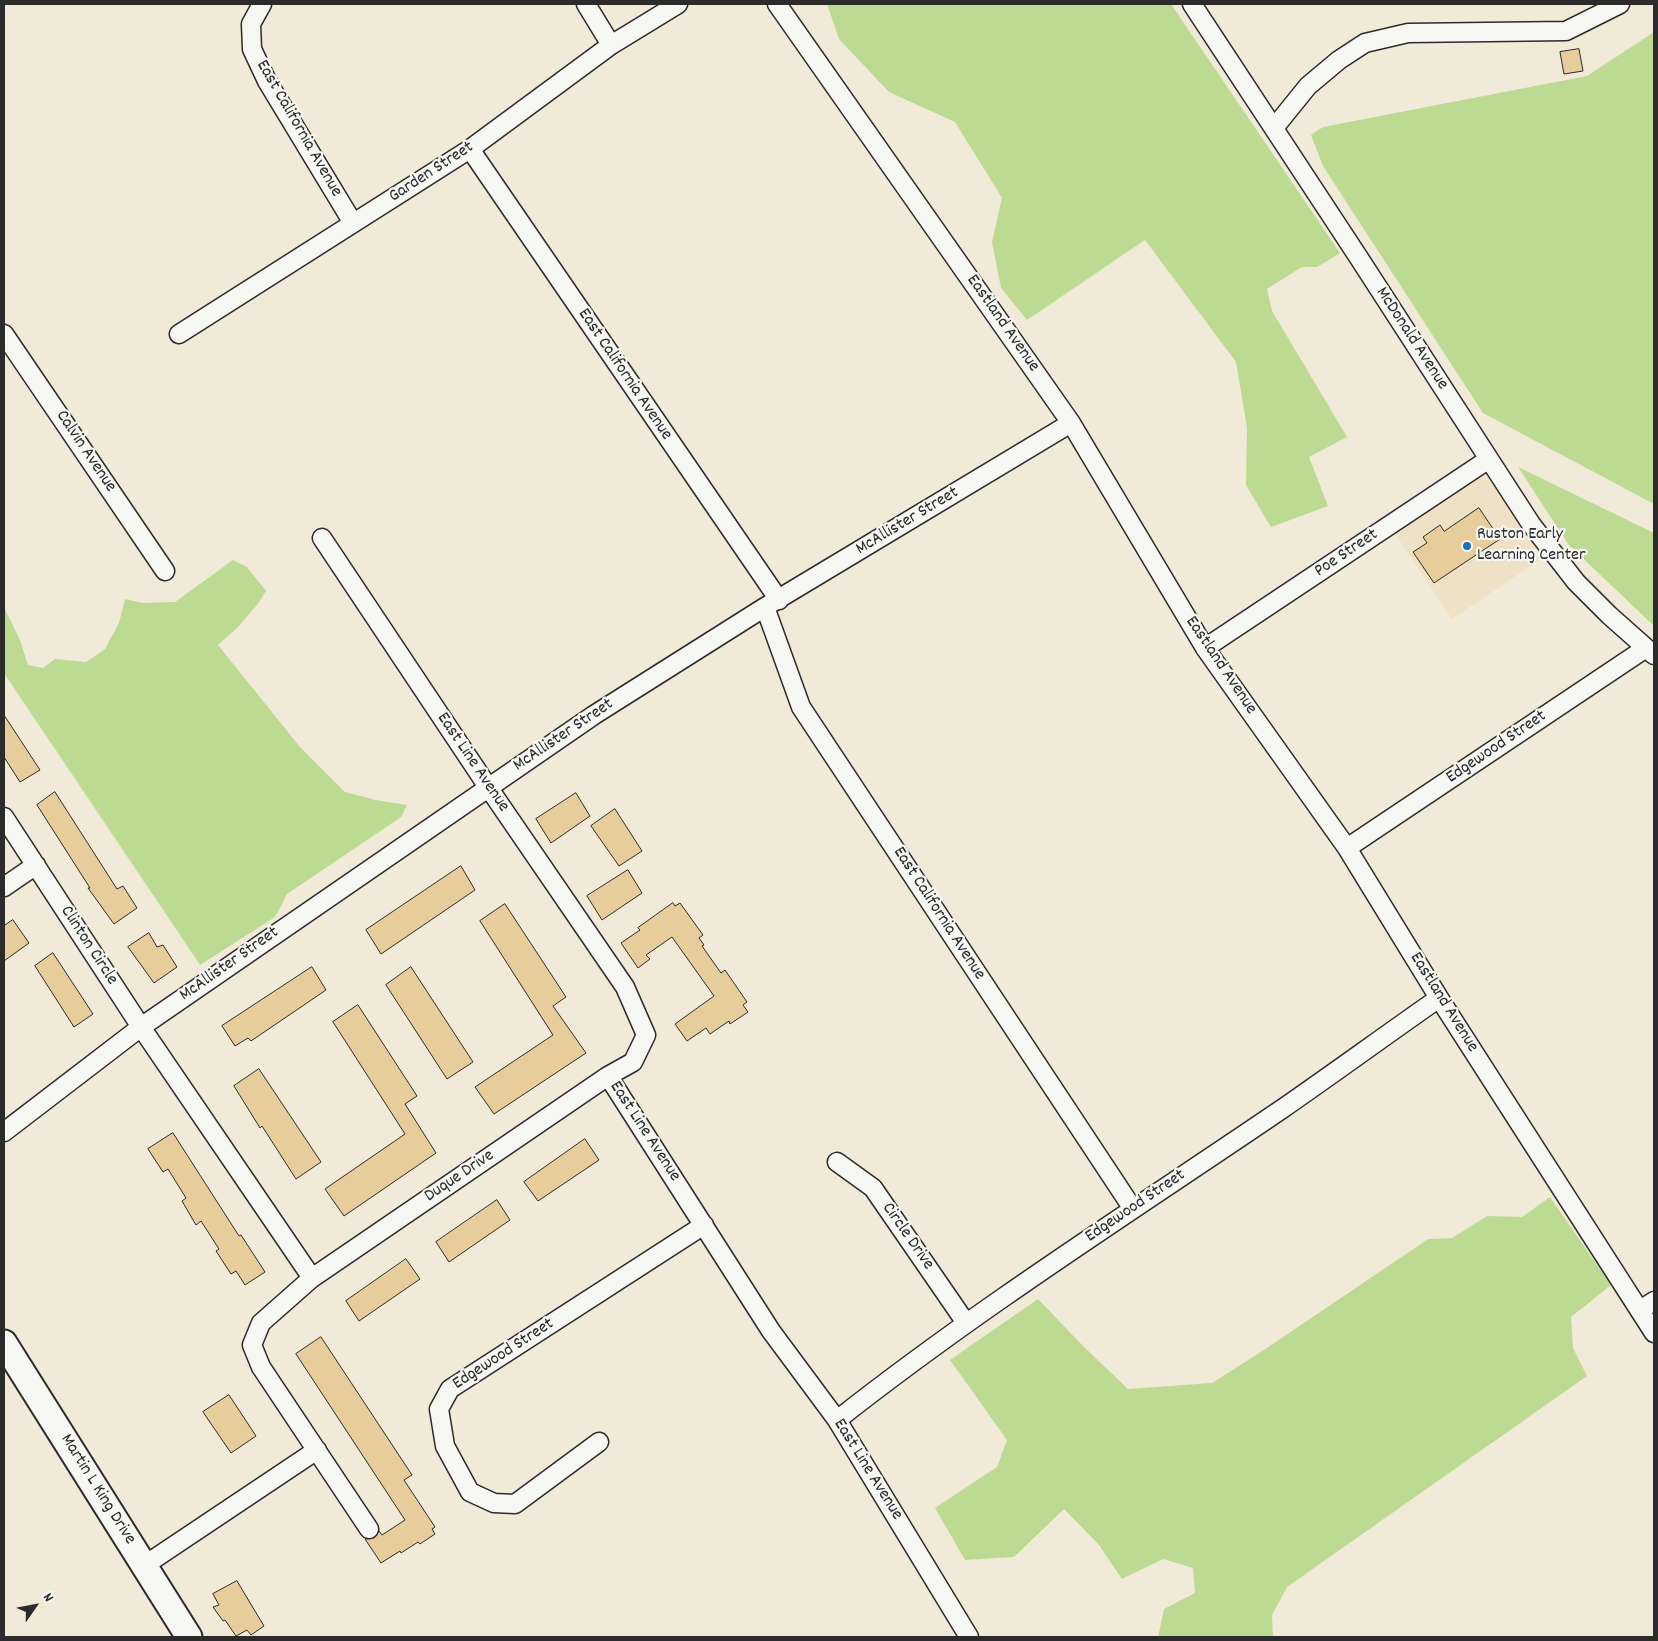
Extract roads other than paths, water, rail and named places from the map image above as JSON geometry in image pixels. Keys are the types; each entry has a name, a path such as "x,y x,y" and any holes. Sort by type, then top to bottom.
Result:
{"main road":[{"name":"Martin L King Drive","path":"4,1343 189,1637"}],"street":[{"name":"East California Avenue","path":"262,4 251,24 252,49 267,81 353,223"},
{"path":"586,4 610,45"},
{"name":"Garden Street","path":"179,334 470,149 610,45 678,4"},
{"name":"Eastland Avenue","path":"777,4 1071,423 1205,648 1347,848 1439,998 1647,1306 1654,1333"},
{"name":"McDonald Avenue","path":"1192,4 1531,524 1576,582 1650,651"},
{"path":"1274,128 1308,86 1339,60 1365,43 1408,33 1566,31 1590,11 1620,4"},
{"name":"East California Avenue","path":"470,149 772,603 801,707 1133,1209"},
{"name":"Calvin Avenue","path":"4,334 165,571"},
{"name":"McAllister Street","path":"4,1132 141,1027 594,715 772,603 1071,423"},
{"name":"Poe Street","path":"1205,648 1489,459"},
{"name":"East Line Avenue","path":"322,538 488,787 626,987 646,1036 633,1062 608,1076 771,1331 837,1420 969,1637"},
{"name":"Edgewood Street","path":"1347,848 1650,651"},
{"name":"Clinton Circle","path":"4,816 141,1027"},
{"path":"4,887 36,865"},
{"name":"Edgewood Street","path":"837,1420 902,1368 966,1323 1283,1108 1439,998"},
{"path":"141,1027 312,1278"},
{"name":"Duque Drive","path":"369,1529 261,1368 252,1345 261,1322 312,1278 608,1076"},
{"name":"Circle Drive","path":"837,1162 873,1188 966,1323"},
{"name":"Edgewood Street","path":"599,1442 515,1504 494,1503 470,1492 445,1446 439,1408 450,1389 704,1225"},
{"path":"145,1565 317,1450"}],"place":[{"name":"Ruston Early Learning Center","path":"1467,546"}]}
